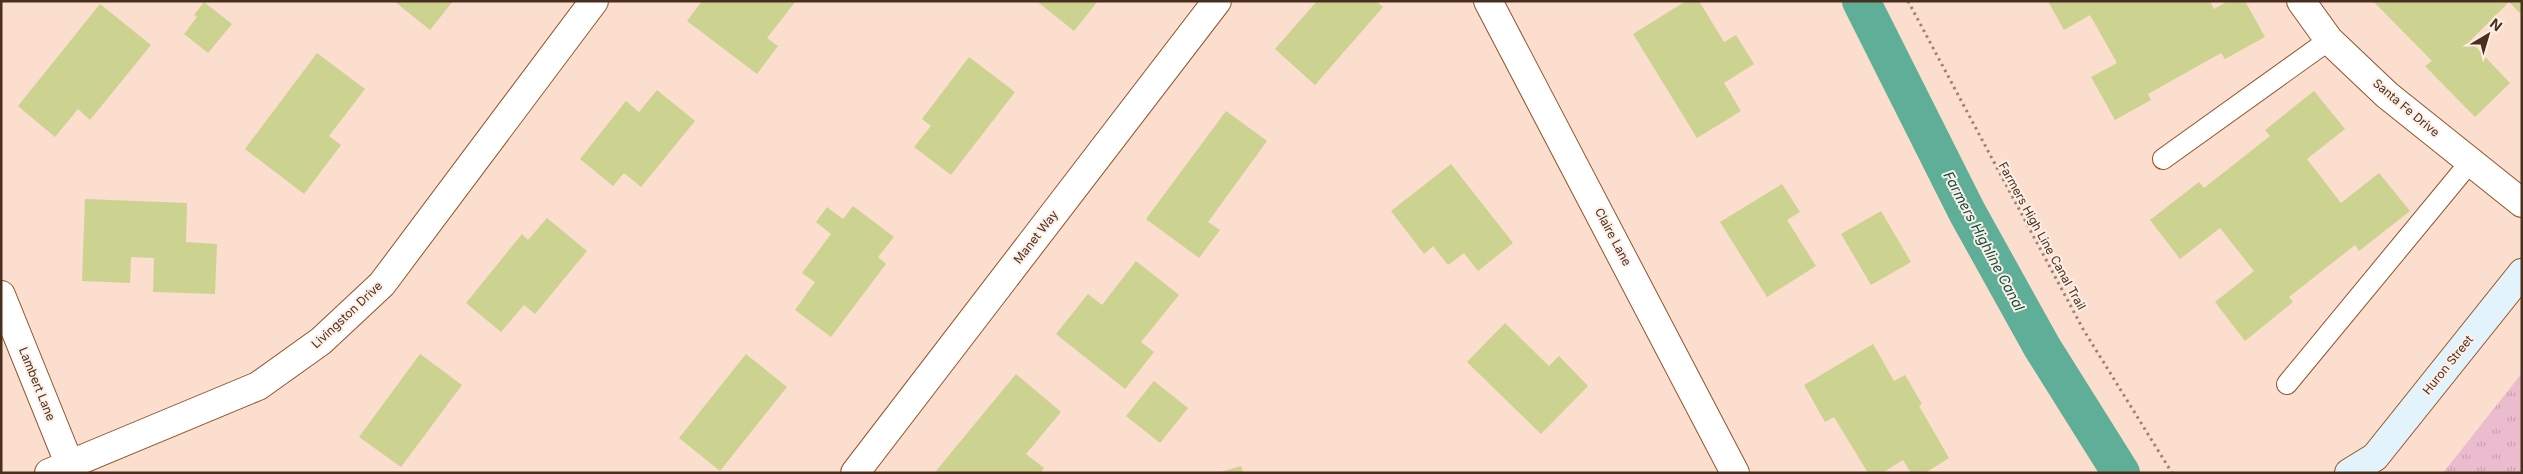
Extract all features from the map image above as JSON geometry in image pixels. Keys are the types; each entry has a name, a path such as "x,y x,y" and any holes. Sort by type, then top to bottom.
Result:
{"main road":[{"name":"Huron Street","path":"2349,473 2373,465 2522,273"}],"street":[{"name":"Livingston Drive","path":"64,470 258,386 321,341 382,284 594,1"},
{"name":"Manet Way","path":"855,473 1217,1"},
{"name":"Claire Lane","path":"1488,1 1735,473"},
{"name":"Santa Fe Drive","path":"2301,1 2329,40 2387,95 2522,203"},
{"name":"Lambert Lane","path":"1,295 64,470"}],"lane":[{"path":"2163,159 2329,40"},
{"path":"2287,384 2471,161"}],"path":[{"name":"Farmers High Line Canal Trail","path":"1908,1 2083,329 2172,473"}],"green space":[{"path":"2522,373 2522,473 2443,473"}],"building":[{"path":"394,1 453,1 430,30"},
{"path":"702,1 796,1 767,38 778,46 757,74 687,21"},
{"path":"1040,1 1098,1 1074,31 1039,3"},
{"path":"1317,1 1376,1 1383,7 1315,85 1275,49"},
{"path":"1686,1 1699,1 1724,42 1736,35 1754,64 1724,83 1741,111 1697,138 1633,34"},
{"path":"2048,1 2210,1 2214,9 2228,1 2245,1 2265,37 2225,59 2221,53 2148,94 2151,100 2115,120 2091,77 2117,63 2090,15 2064,30"},
{"path":"2373,1 2522,1 2522,15 2509,2 2470,41 2510,83 2475,117 2425,66 2432,61"},
{"path":"204,2 232,24 208,53 184,34 197,17 194,15"},
{"path":"100,4 151,45 90,120 78,109 55,137 18,106"},
{"path":"317,53 365,89 329,136 341,145 304,194 245,149"},
{"path":"969,57 1015,92 951,175 914,147 931,126 922,119"},
{"path":"657,90 695,121 641,187 624,173 613,186 580,159 626,101 639,112"},
{"path":"2314,91 2345,129 2307,159 2341,203 2379,173 2410,211 2359,251 2355,245 2289,297 2293,302 2245,341 2215,302 2254,271 2220,228 2180,259 2150,220 2199,182 2204,188 2270,136 2265,130"},
{"path":"1226,111 1267,141 1208,222 1220,230 1199,258 1146,219"},
{"path":"1451,164 1513,243 1478,271 1464,253 1448,265 1433,246 1424,254 1391,211"},
{"path":"1782,184 1800,212 1787,220 1816,266 1767,297 1720,222"},
{"path":"85,199 187,203 186,242 217,244 215,294 153,292 154,258 131,257 130,283 82,281"},
{"path":"853,206 894,237 878,257 886,264 831,337 795,310 815,282 802,273 831,234 816,222 827,207 843,219"},
{"path":"1881,211 1911,262 1871,285 1841,234"},
{"path":"547,218 587,251 535,314 524,305 501,332 466,303 522,234 528,240"},
{"path":"1136,261 1179,295 1141,342 1154,352 1125,389 1056,334 1088,294 1102,305"},
{"path":"1505,323 1549,366 1559,356 1588,386 1541,434 1467,362"},
{"path":"1873,344 1894,381 1905,375 1922,404 1919,406 1949,458 1925,473 1911,473 1903,460 1882,473 1868,473 1834,417 1825,422 1804,385"},
{"path":"420,354 462,385 401,467 359,437"},
{"path":"746,354 787,387 720,471 679,438"},
{"path":"1016,374 1061,412 1026,454 1044,468 1041,473 938,473 936,471"},
{"path":"1154,381 1188,408 1160,443 1126,416"},
{"path":"1241,466 1243,473 1221,473 1221,472"}],"waterway":[{"name":"Farmers Highline Canal","path":"1861,1 1967,212 2042,347 2121,473"}]}
